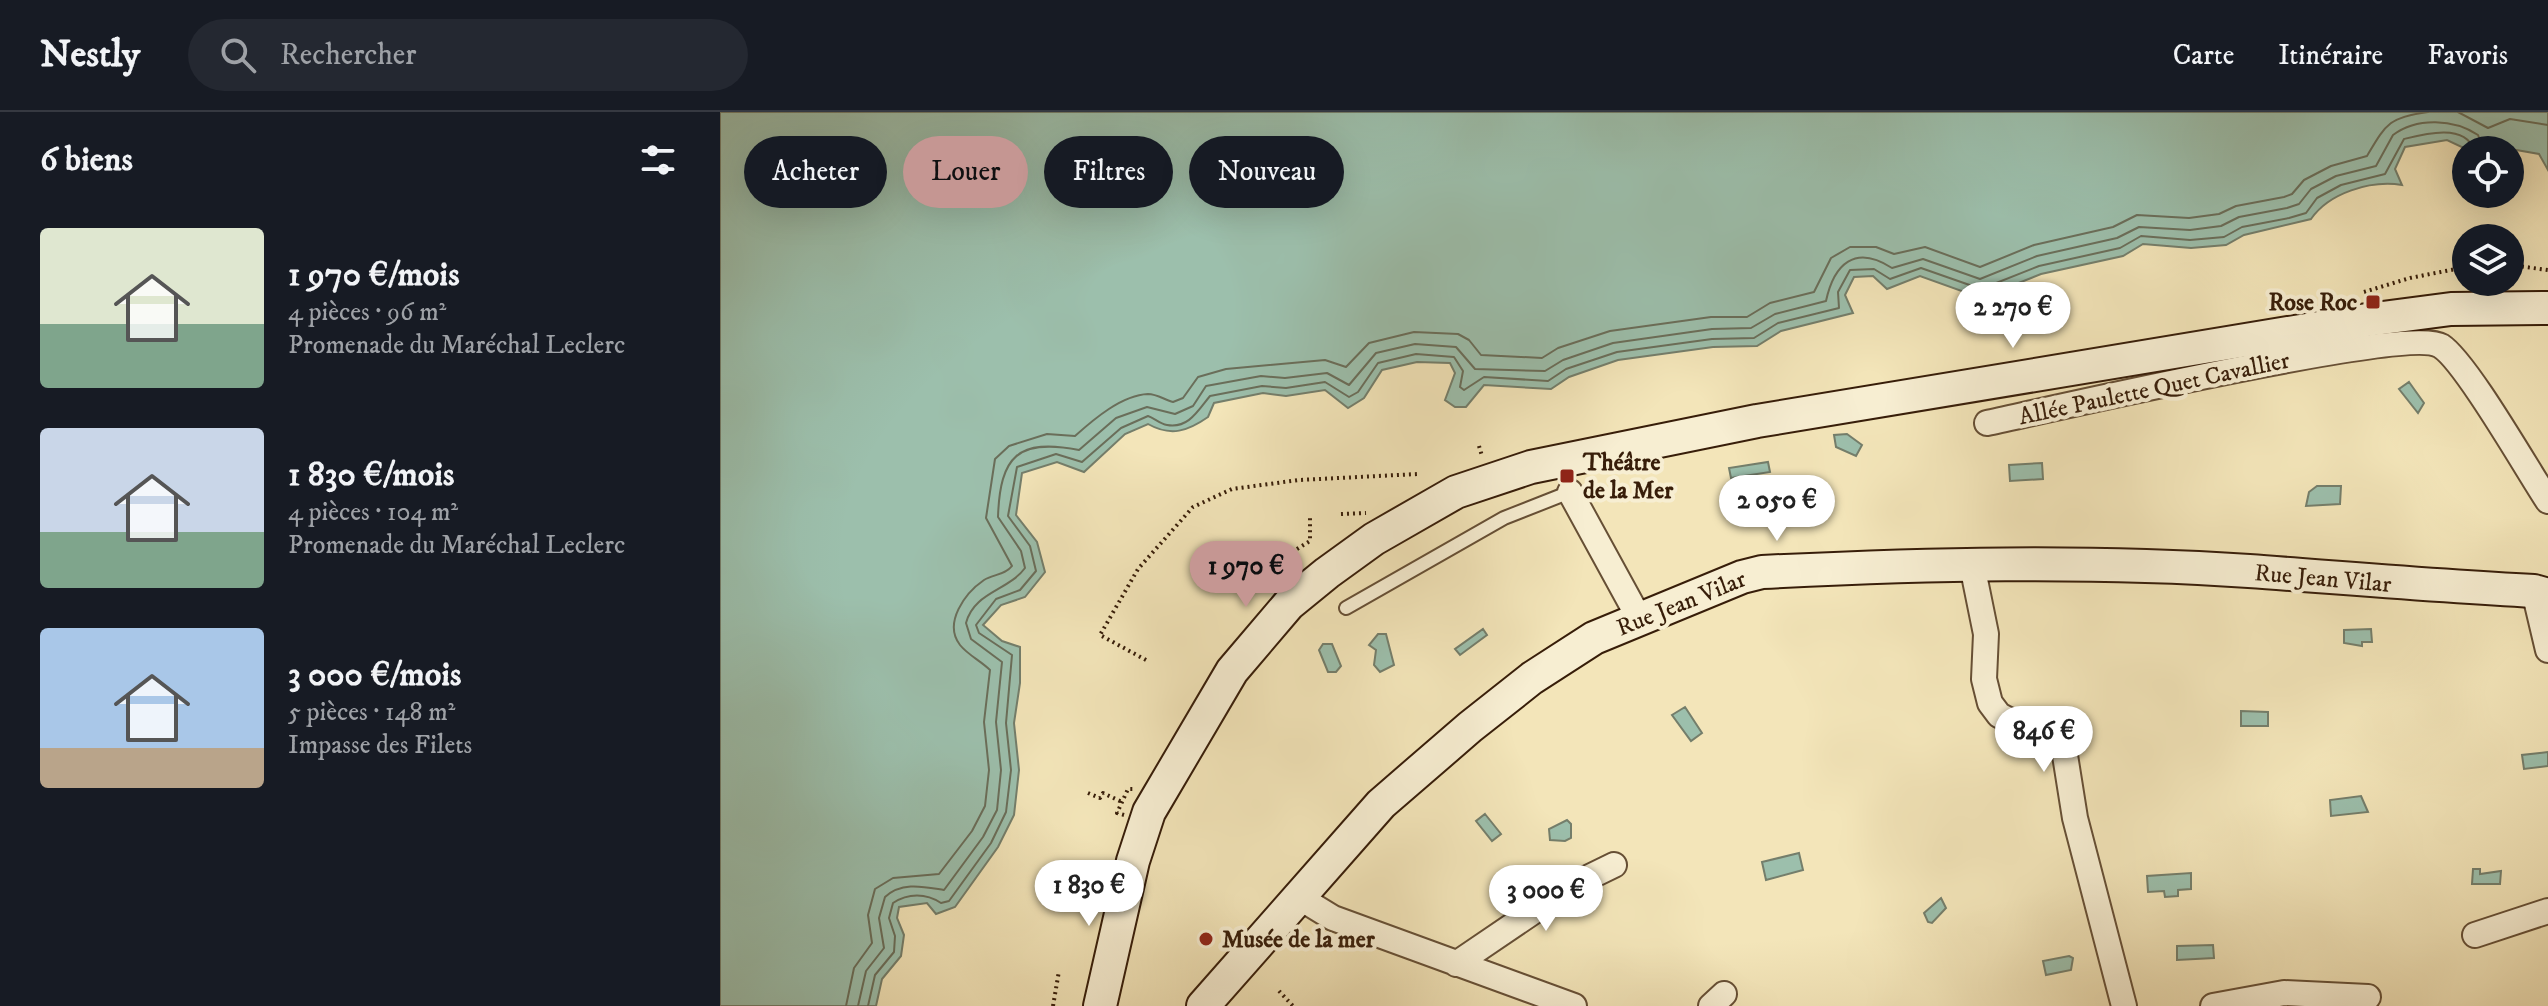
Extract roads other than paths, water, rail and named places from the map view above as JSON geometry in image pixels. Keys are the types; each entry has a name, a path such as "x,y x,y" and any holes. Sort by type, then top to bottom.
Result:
{"main road":[{"path":"1100,1006 1133,861 1149,812 1232,671 1289,604 1327,573 1374,539 1456,492 1531,467 1757,421 2320,341 2451,309 2548,308"},
{"name":"Rue Jean Vilar","path":"1203,1006 1381,804 1470,727 1594,638 1762,572 1972,565 2247,571 2541,593"}],"street":[{"name":"Allée Paulette Quet Cavallier","path":"1987,423 2320,341 2418,341 2440,346 2460,366 2548,501"},
{"path":"1570,492 1639,618"},
{"path":"1972,565 1986,634 1984,679 1990,703 1999,715 2064,749 2075,818 2124,1006"},
{"path":"2541,593 2548,650"},
{"path":"1456,964 1571,886 1614,865"},
{"path":"1297,896 1333,918 1574,1006"},
{"path":"2475,935 2548,911"},
{"path":"2213,1006 2284,993 2368,997"}],"lane":[{"path":"1346,608 1504,518 1570,492"}],"water":[{"path":"720,112 2548,112 2548,170 2539,154 2524,151 2524,136 2452,136 2452,142 2447,140 2405,147 2395,169 2402,185 2377,185 2351,190 2328,202 2311,219 2244,235 2226,245 2191,248 2143,244 2123,256 2041,274 1981,298 1920,276 1887,289 1873,276 1854,277 1845,295 1853,313 1781,331 1757,346 1713,347 1618,360 1569,377 1551,389 1484,385 1466,407 1455,407 1445,400 1455,373 1450,363 1417,362 1382,370 1364,398 1348,408 1325,390 1286,396 1263,393 1214,403 1208,417 1186,429 1164,430 1148,424 1125,434 1084,472 1057,462 1022,473 1016,515 1037,542 1045,572 1025,597 1001,605 983,625 1002,641 1020,647 1020,683 1014,723 1019,770 1014,815 998,847 955,907 936,914 927,903 899,907 897,918 904,935 901,956 882,979 876,1006 720,1006"},
{"path":"2409,382 2424,403 2418,413 2399,389"},
{"path":"1847,434 1862,445 1856,456 1836,447 1834,435"},
{"path":"1768,462 1770,472 1731,478 1729,468"},
{"path":"2042,463 2043,479 2010,481 2009,465"},
{"path":"2317,486 2341,486 2340,504 2306,506 2309,492"},
{"path":"1483,629 1487,635 1460,655 1455,649"},
{"path":"2371,629 2372,642 2362,642 2362,646 2344,643 2344,630"},
{"path":"1378,634 1386,634 1394,665 1380,672 1374,665 1376,650 1369,645"},
{"path":"1323,644 1332,644 1341,666 1336,672 1328,672 1319,650"},
{"path":"1685,707 1702,733 1691,741 1672,715"},
{"path":"2241,711 2268,712 2268,726 2241,726"},
{"path":"2548,752 2548,766 2524,769 2522,755"},
{"path":"2361,796 2368,812 2331,816 2330,800"},
{"path":"1485,814 1501,834 1492,841 1476,821"},
{"path":"1567,820 1571,824 1571,838 1565,841 1550,840 1549,829"},
{"path":"1799,853 1803,870 1766,880 1762,862"},
{"path":"2473,869 2480,869 2480,874 2501,871 2500,884 2472,884"},
{"path":"2191,873 2191,889 2178,890 2178,896 2165,897 2164,891 2148,892 2147,876"},
{"path":"1941,898 1946,908 1932,923 1928,922 1924,913"},
{"path":"2213,945 2214,958 2177,960 2177,946"},
{"path":"2073,958 2071,970 2046,975 2043,961"}],"place":[{"name":"Rose Roc","path":"2373,302"},
{"name":"Théâtre de la Mer","path":"1567,476"},
{"name":"Musée de la mer","path":"1206,939"}]}
